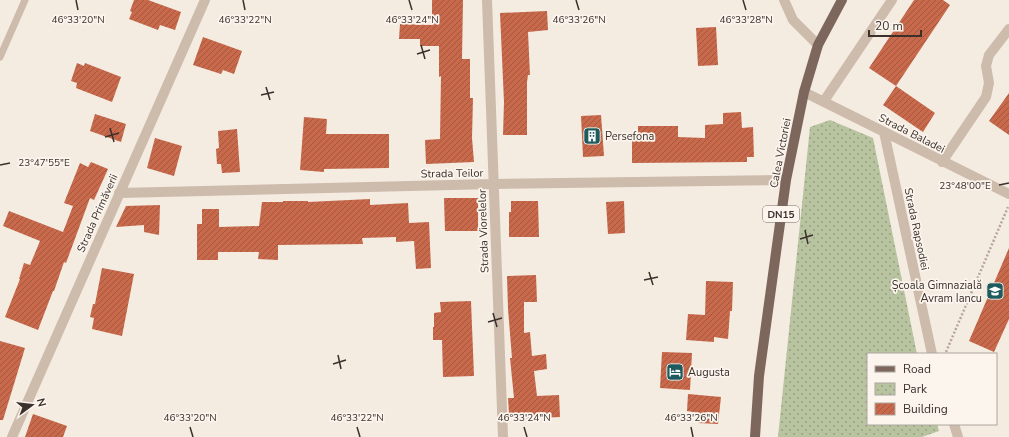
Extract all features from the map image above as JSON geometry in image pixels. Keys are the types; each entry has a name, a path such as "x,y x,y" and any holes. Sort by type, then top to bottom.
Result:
{"main road":[{"name":"Calea Victoriei","path":"755,437 759,376 786,180 804,92 818,45 842,0"}],"street":[{"name":"Strada Primăverii","path":"12,437 205,0"},
{"name":"Strada Viorelelor","path":"487,0 503,437"},
{"path":"784,0 793,20 818,45"},
{"path":"824,101 892,0"},
{"path":"942,162 986,97 989,83 986,66 989,55 1009,29"},
{"name":"Strada Baladei","path":"804,92 1009,194"},
{"name":"Strada Rapsodiei","path":"884,132 932,353"},
{"name":"Strada Teilor","path":"119,193 493,184 786,180"},
{"path":"954,425 958,437"}],"lane":[{"path":"0,57 25,0"}],"path":[{"path":"945,353 1009,204"}],"green space":[{"path":"830,120 873,138 917,353 867,353 867,425 937,425 939,431 922,437 778,437 810,127"}],"building":[{"path":"134,0 148,0 181,12 175,30 160,25 158,30 129,19"},
{"path":"432,0 463,0 462,59 470,59 470,98 473,98 472,138 474,162 426,164 425,140 440,139 441,76 439,77 439,46 420,46 420,39 399,39 400,24 432,25"},
{"path":"914,0 943,0 950,5 896,86 869,68"},
{"path":"547,11 548,30 528,32 530,75 528,75 527,82 527,135 503,135 504,102 500,13"},
{"path":"716,27 718,65 698,66 696,28"},
{"path":"203,37 242,51 234,74 223,70 221,74 193,65"},
{"path":"77,63 84,66 85,63 121,77 112,102 76,88 77,83 71,81"},
{"path":"896,86 935,113 923,132 883,105"},
{"path":"1009,93 1009,135 989,121"},
{"path":"741,112 742,128 753,127 754,157 747,157 747,162 632,163 632,138 638,138 638,126 678,126 678,137 705,138 705,125 723,124 723,113"},
{"path":"95,114 126,124 121,142 90,131"},
{"name":"Persefona","path":"601,115 604,156 583,157 581,116"},
{"path":"304,117 327,119 326,134 389,134 389,168 324,169 324,172 300,170"},
{"path":"237,129 240,172 222,173 221,164 217,164 216,149 219,148 218,131"},
{"path":"155,138 182,146 174,176 147,168"},
{"path":"91,162 108,169 94,200 90,198 66,263 64,262 38,330 5,317 20,279 24,263 30,265 40,241 3,226 9,211 63,232 73,206 64,203 80,163 88,167"},
{"path":"444,198 478,198 478,231 445,231"},
{"path":"370,199 370,205 408,203 409,223 429,222 431,268 416,269 414,241 396,242 396,237 362,238 363,244 278,245 278,260 258,259 259,252 218,252 218,260 197,260 197,224 202,224 202,209 219,209 219,227 259,226 262,202 308,202"},
{"path":"511,201 538,201 539,237 509,237 509,212 511,212"},
{"path":"624,201 625,233 608,234 606,202"},
{"path":"160,205 159,235 144,232 144,225 116,227 126,206"},
{"path":"1009,248 1009,319 994,352 969,341"},
{"path":"102,268 134,274 122,336 92,329 94,318 90,317 93,304 95,304"},
{"path":"536,275 537,302 524,302 524,333 530,332 532,356 546,354 547,369 534,371 537,396 559,395 560,417 519,419 519,413 509,414 508,398 514,398 510,358 512,358 507,276"},
{"path":"706,281 733,282 732,311 730,311 728,339 714,337 714,342 686,340 688,314 705,315"},
{"path":"471,301 474,376 443,377 442,340 433,340 434,313 441,312 440,302"},
{"path":"0,341 25,348 3,420 0,420"},
{"path":"662,352 692,353 690,390 660,388"},
{"path":"688,394 721,397 718,424 698,423 699,413 687,411"},
{"path":"33,414 67,426 63,437 25,437"}],"place":[{"name":"Persefona","path":"592,136"},
{"name":"Școala Gimnazială Avram Iancu","path":"995,291"},
{"name":"Augusta","path":"675,372"}]}
